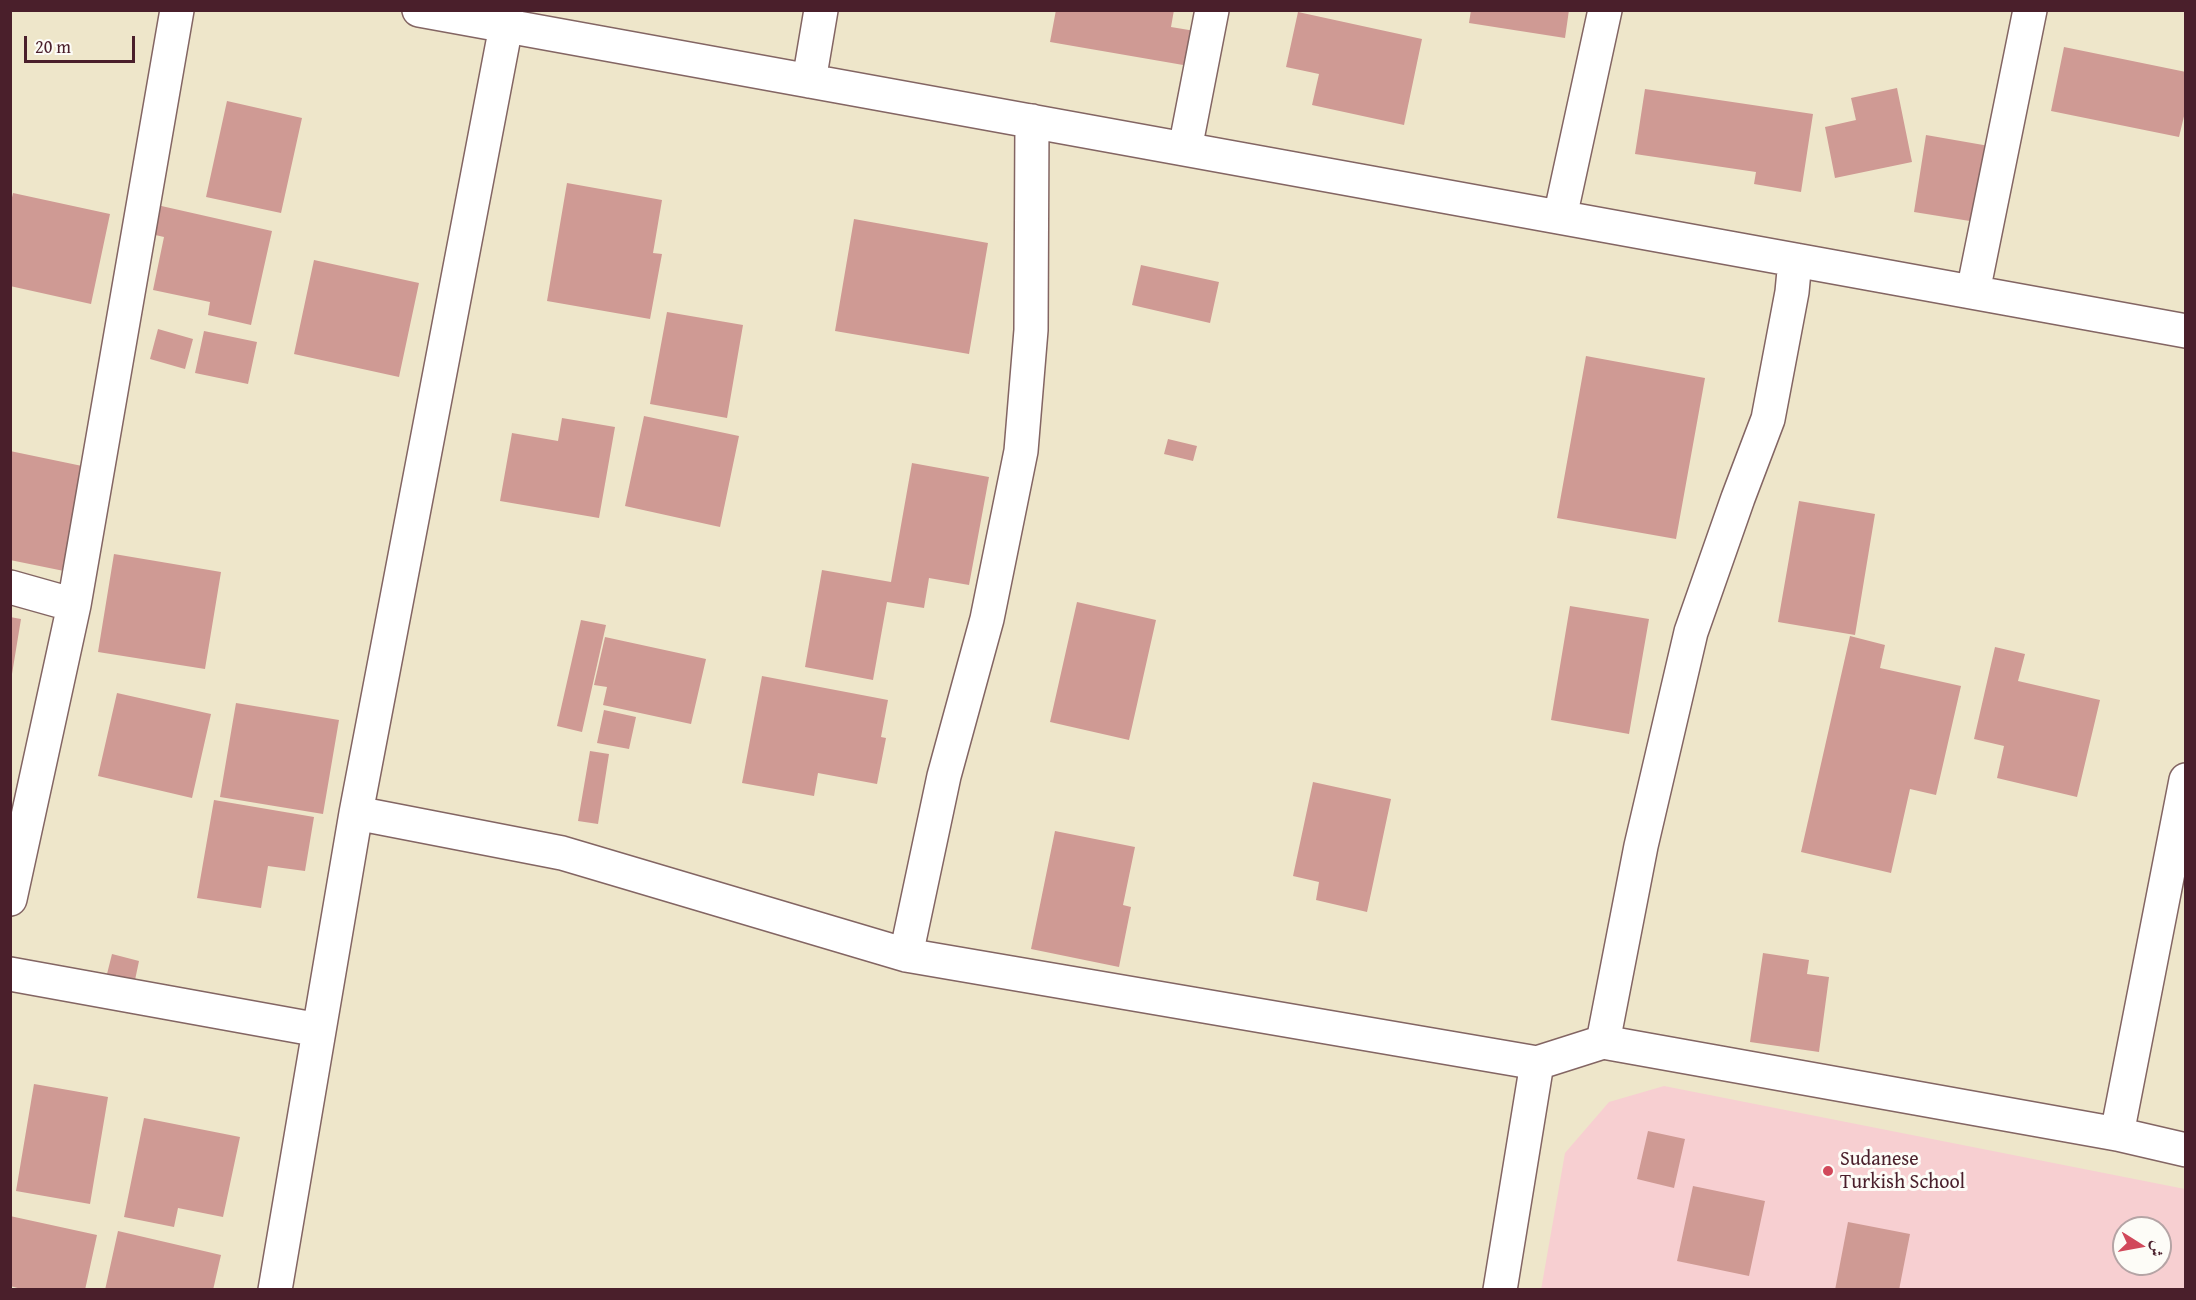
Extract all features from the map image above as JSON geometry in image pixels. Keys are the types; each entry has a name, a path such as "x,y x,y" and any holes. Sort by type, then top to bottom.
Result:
{"street":[{"path":"10,898 74,605 177,10"},
{"path":"809,81 821,10"},
{"path":"1185,149 1212,10"},
{"path":"1560,217 1605,10"},
{"path":"1973,292 2030,10"},
{"path":"421,11 2186,331"},
{"path":"275,1290 356,813 506,26"},
{"path":"906,956 944,776 987,619 1021,451 1031,330 1032,121"},
{"path":"1603,1042 1641,846 1691,632 1768,419 1796,260"},
{"path":"10,587 74,605"},
{"path":"2117,1134 2186,780"},
{"path":"356,813 562,853 906,956 1537,1063 1603,1042 2117,1134 2186,1150"},
{"path":"10,974 319,1030"},
{"path":"1500,1290 1537,1063"}],"shaded area":[{"name":"Sudanese Turkish School","path":"1664,1086 2185,1189 2185,1289 1541,1290 1565,1153 1609,1102"}],"building":[{"path":"1056,10 1174,10 1171,27 1195,31 1189,66 1050,42"},
{"path":"1471,10 1569,10 1565,38 1469,23"},
{"path":"1298,12 1422,39 1404,125 1312,105 1319,74 1286,67"},
{"path":"2064,47 2186,72 2186,108 2179,137 2051,111"},
{"path":"1897,88 1912,162 1835,178 1825,127 1856,120 1851,98"},
{"path":"1645,89 1813,114 1801,192 1754,184 1756,172 1635,154"},
{"path":"227,101 302,118 281,213 206,197"},
{"path":"1926,135 1989,146 1976,222 1914,212"},
{"path":"567,183 662,200 653,253 662,254 650,319 547,301"},
{"path":"13,193 110,214 91,304 10,286 10,206"},
{"path":"157,205 272,231 251,325 208,315 210,302 153,290 164,237 151,234"},
{"path":"854,219 988,243 969,354 835,331"},
{"path":"314,260 419,283 399,377 294,354"},
{"path":"1141,265 1219,282 1210,323 1132,305"},
{"path":"667,312 743,325 727,418 650,404"},
{"path":"158,329 193,339 185,369 150,359"},
{"path":"204,331 257,342 248,384 195,373"},
{"path":"1586,356 1705,378 1676,539 1557,518"},
{"path":"644,416 739,436 720,527 625,506"},
{"path":"562,418 615,427 599,518 500,501 512,433 558,441"},
{"path":"1168,439 1197,446 1193,461 1164,454"},
{"path":"10,451 87,467 64,571 10,560"},
{"path":"912,463 989,477 969,585 929,578 924,608 887,602 873,680 805,667 822,570 891,582"},
{"path":"1799,501 1875,514 1855,635 1778,622"},
{"path":"114,554 221,572 205,669 98,652"},
{"path":"1077,602 1156,620 1129,740 1050,722"},
{"path":"1570,606 1649,619 1629,734 1551,720"},
{"path":"10,617 21,619 12,674 10,674"},
{"path":"581,620 606,625 582,732 557,726"},
{"path":"1850,636 1885,645 1880,668 1961,686 1936,795 1910,789 1891,873 1801,852"},
{"path":"605,637 706,659 691,724 603,705 607,687 594,685"},
{"path":"1995,647 2025,654 2018,681 2100,700 2077,797 1997,778 2004,746 1974,739"},
{"path":"762,676 888,700 881,737 886,738 877,784 818,773 814,796 742,783"},
{"path":"117,693 211,714 192,798 98,776"},
{"path":"236,703 339,720 323,814 220,797"},
{"path":"604,710 636,717 629,749 597,743"},
{"path":"590,751 609,754 598,824 578,821"},
{"path":"1313,782 1391,799 1367,912 1316,900 1319,882 1293,876"},
{"path":"214,800 314,817 305,871 268,866 261,908 197,898"},
{"path":"1055,831 1135,847 1123,905 1131,907 1119,967 1031,949"},
{"path":"1763,953 1809,960 1807,974 1829,977 1819,1052 1750,1042"},
{"path":"112,954 139,961 135,980 107,974"},
{"path":"34,1084 108,1097 90,1204 16,1191"},
{"path":"144,1118 240,1137 223,1217 178,1208 174,1227 124,1217"},
{"path":"1648,1131 1685,1139 1674,1188 1637,1179"},
{"path":"1693,1186 1765,1201 1749,1276 1677,1261"},
{"path":"10,1216 97,1235 85,1290 25,1290 10,1286"},
{"path":"1848,1222 1910,1234 1899,1290 1835,1290"},
{"path":"118,1231 221,1255 213,1290 105,1290"}],"place":[{"name":"Sudanese Turkish School","path":"1828,1171"}]}
